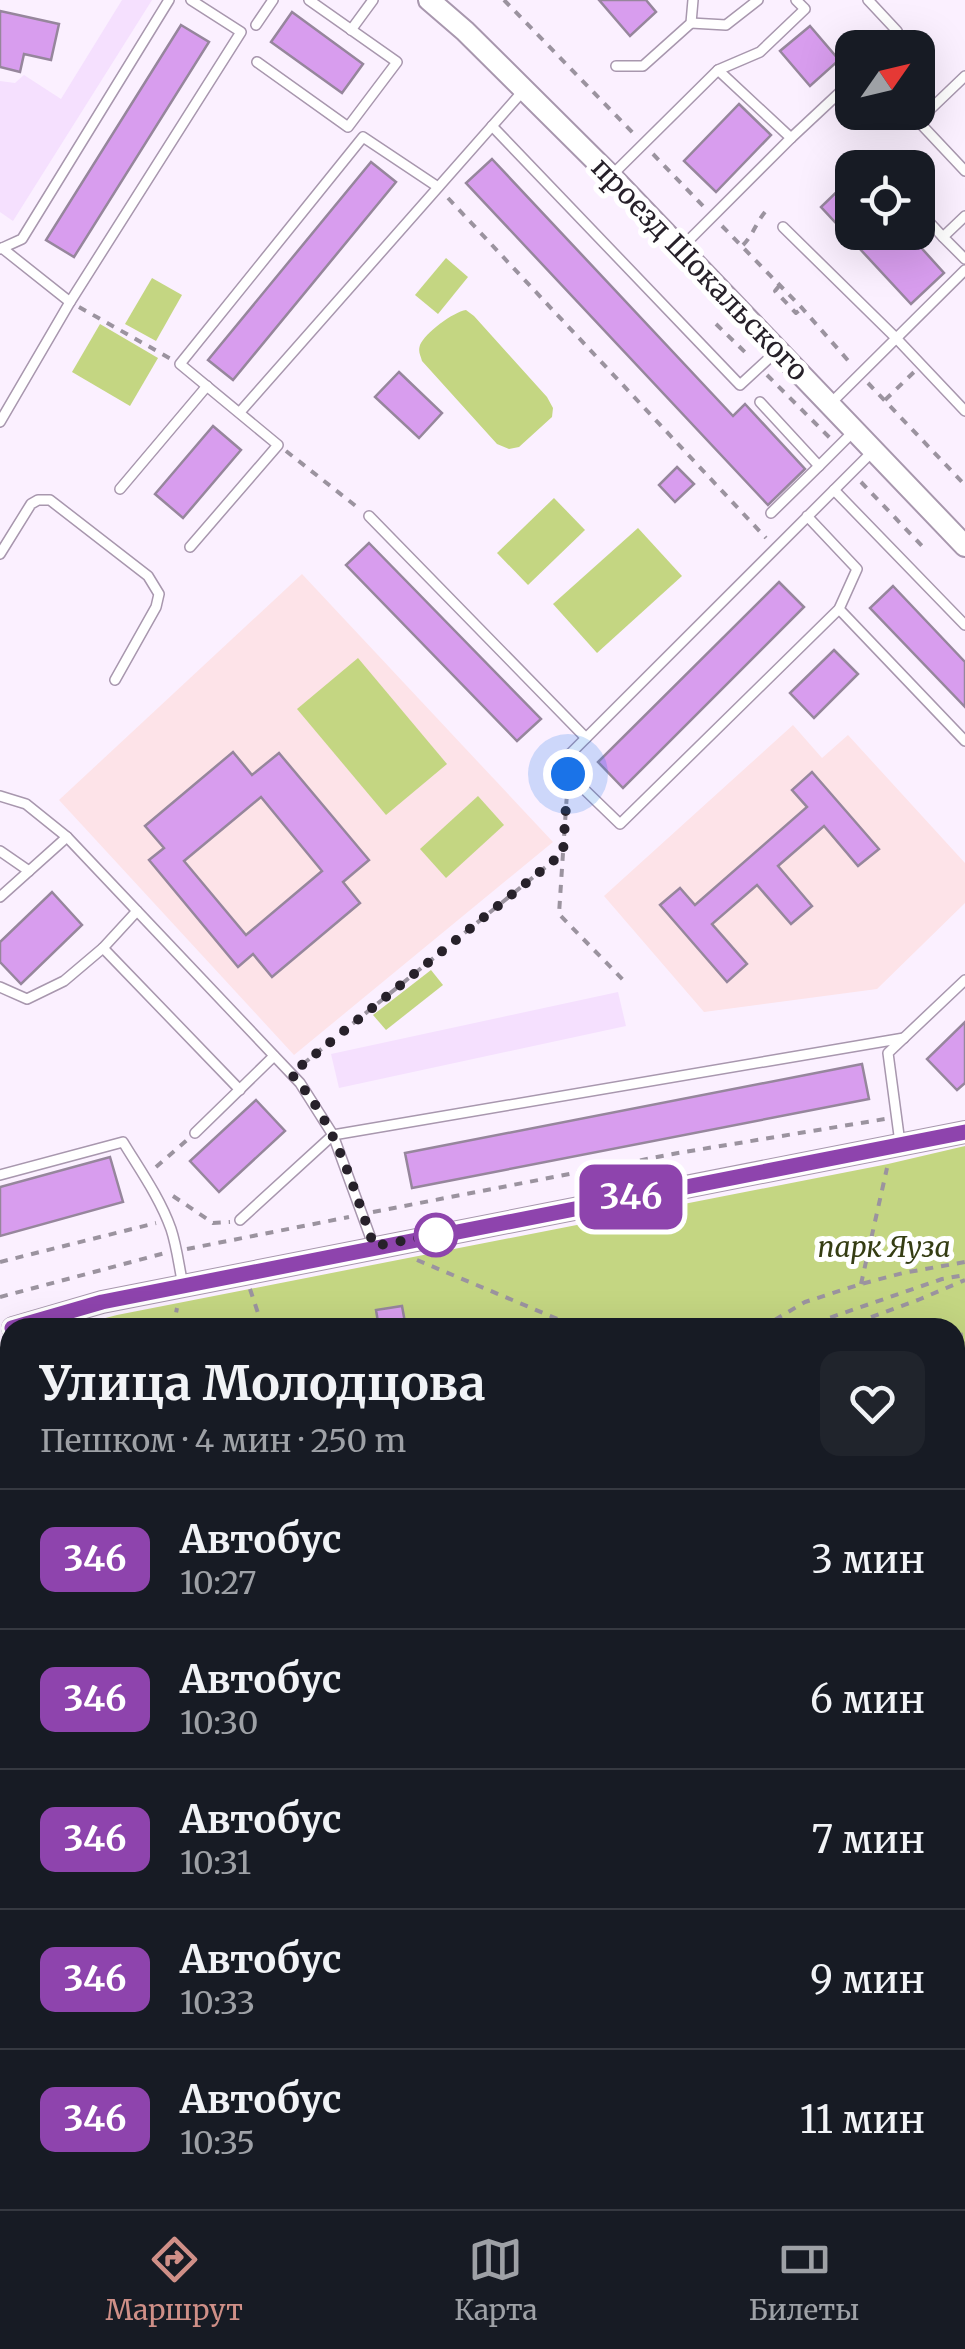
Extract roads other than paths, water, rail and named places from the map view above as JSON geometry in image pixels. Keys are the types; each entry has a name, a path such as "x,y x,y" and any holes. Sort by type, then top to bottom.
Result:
{"street":[{"name":"проезд Шокальского","path":"428,0 465,31 681,248 965,546"},
{"path":"46,1318 102,1302 374,1246 896,1149 965,1132"}],"lane":[{"path":"70,302 1,248 22,239 169,0"},
{"path":"0,422 70,302 241,32 191,0"},
{"path":"256,25 273,0"},
{"path":"257,62 348,127 396,62 309,0"},
{"path":"351,30 372,0"},
{"path":"616,66 643,66 690,23 693,0"},
{"path":"690,23 726,25 758,0"},
{"path":"610,176 718,70 760,52 805,9 796,0"},
{"path":"868,0 897,30"},
{"path":"718,70 791,138"},
{"path":"965,76 918,121 965,172"},
{"path":"240,412 524,90"},
{"path":"681,248 835,98"},
{"path":"492,126 740,385 778,350"},
{"path":"190,547 278,445 180,364 363,138 438,187"},
{"path":"942,237 965,216"},
{"path":"783,228 965,411"},
{"path":"935,229 965,259"},
{"path":"830,404 965,270"},
{"path":"120,488 208,386"},
{"path":"760,402 819,466"},
{"path":"770,513 854,430"},
{"path":"807,516 857,569 839,608 620,824 559,765 807,516 874,450"},
{"path":"834,490 965,625"},
{"path":"0,554 31,504 50,500 148,576 159,594 156,607 115,680"},
{"path":"369,516 586,738"},
{"path":"839,608 965,740"},
{"path":"0,796 26,804 67,837 300,1083 333,1136 374,1246"},
{"path":"0,897 67,837"},
{"path":"0,851 29,871"},
{"path":"0,987 27,999 64,981 103,948 137,911"},
{"path":"103,948 240,1090"},
{"path":"896,1149 897,1118 888,1053 965,980"},
{"path":"240,1220 333,1136 904,1038"},
{"path":"195,1133 274,1056"},
{"path":"0,1175 124,1142 168,1220 172,1252 183,1285"}],"park label":[{"name":"парк Яуза","path":"884,1247"}]}
